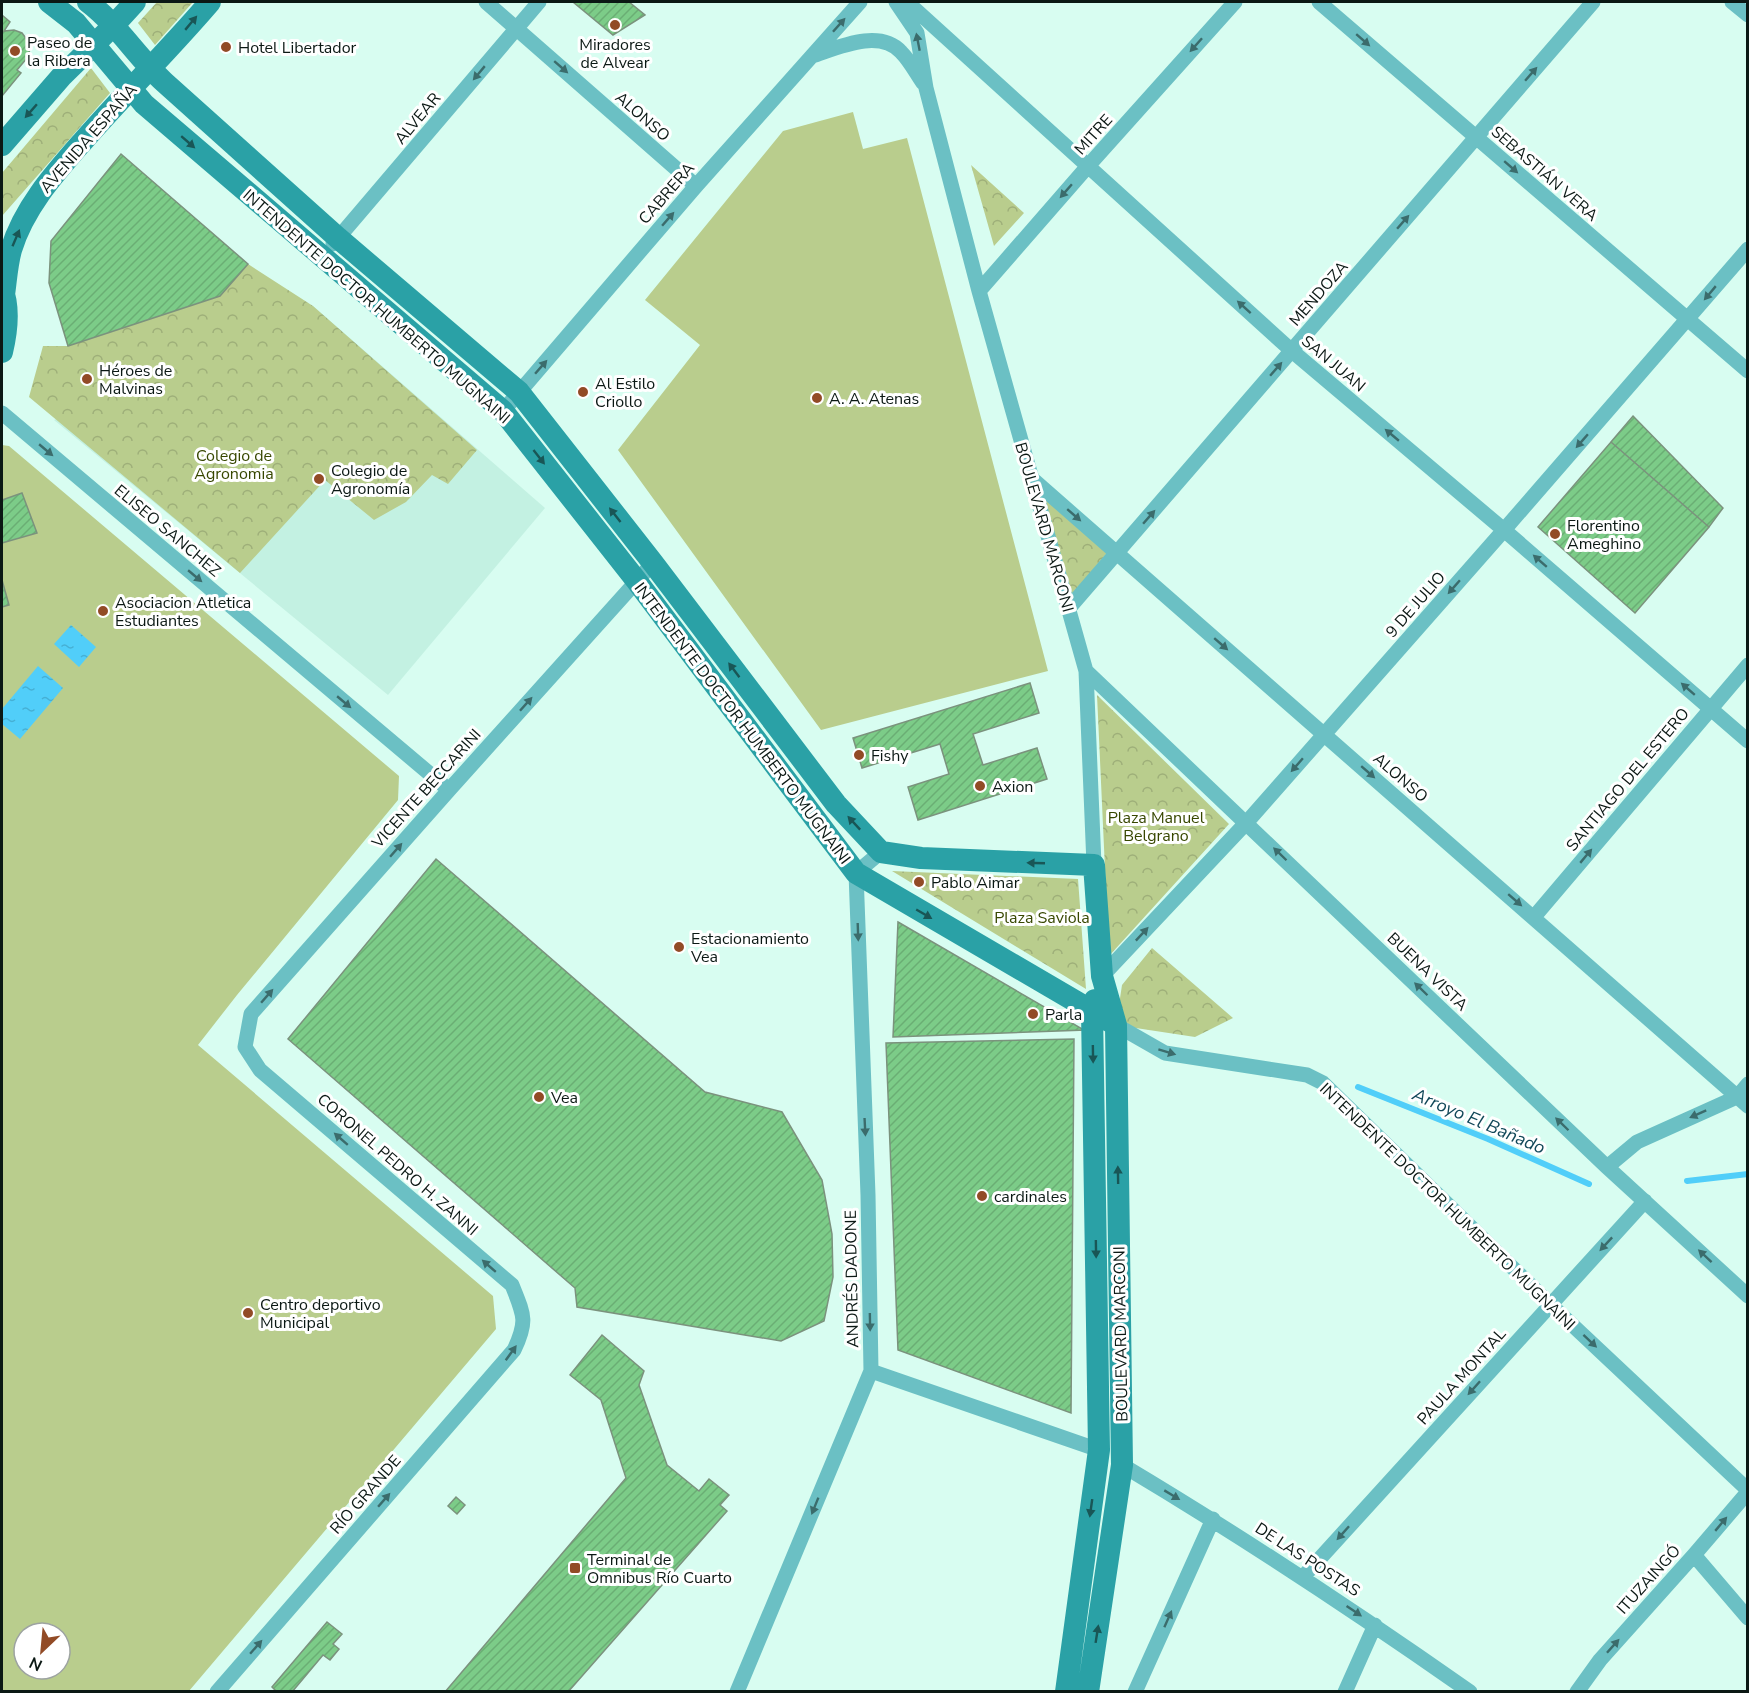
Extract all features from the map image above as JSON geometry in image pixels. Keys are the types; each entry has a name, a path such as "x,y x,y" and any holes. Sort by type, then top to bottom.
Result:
{"main road":[{"name":"INTENDENTE DOCTOR HUMBERTO MUGNAINI","path":"49,2 76,23 144,104 503,411 636,580 856,873 1116,1025"},
{"name":"INTENDENTE DOCTOR HUMBERTO MUGNAINI","path":"88,2 113,26 150,69 338,238 519,392 653,563 836,804 881,852"},
{"path":"2,145 60,77 135,2"},
{"name":"AVENIDA ESPAÑA","path":"2,352 7,330 3,292 10,251 45,184 210,2"},
{"path":"881,852 921,858 1094,865"},
{"name":"BOULEVARD MARCONI","path":"1088,1692 1122,1465 1116,1025 1102,975 1094,865"},
{"name":"BOULEVARD MARCONI","path":"1066,1692 1099,1450 1092,1012 1102,975"}],"street":[{"name":"ALONSO","path":"486,2 696,186"},
{"name":"ALVEAR","path":"322,258 539,2"},
{"name":"CABRERA","path":"503,411 696,186 860,2"},
{"name":"BOULEVARD MARCONI","path":"896,2 917,33 926,88 979,291 1086,670 1094,865"},
{"name":"SAN JUAN","path":"907,2 1292,351 1748,741"},
{"name":"MITRE","path":"979,291 1235,2"},
{"name":"SEBASTIÁN VERA","path":"1319,2 1748,371"},
{"name":"MENDOZA","path":"1069,609 1593,2"},
{"path":"1732,2 1748,15"},
{"name":"BOULEVARD MARCONI","path":"812,56 859,41 882,42 900,51 926,88"},
{"name":"9 DE JULIO","path":"1102,975 1247,822 1748,249"},
{"name":"ELISEO SANCHEZ","path":"2,413 448,790"},
{"name":"ALONSO","path":"1030,477 1742,1101"},
{"name":"VICENTE BECCARINI","path":"244,1047 251,1014 448,790 653,563"},
{"name":"SANTIAGO DEL ESTERO","path":"1534,917 1748,665"},
{"name":"BUENA VISTA","path":"1086,670 1607,1167 1748,1296"},
{"path":"856,873 881,852"},
{"name":"ANDRÉS DADONE","path":"737,1692 870,1371 868,1195 856,873"},
{"name":"INTENDENTE DOCTOR HUMBERTO MUGNAINI","path":"1116,1025 1165,1053 1307,1076 1323,1083 1550,1304 1748,1491"},
{"name":"CORONEL PEDRO H. ZANNI","path":"244,1047 260,1070 512,1285 522,1312"},
{"path":"1607,1167 1637,1142 1742,1101 1748,1084"},
{"name":"PAULA MONTAL","path":"1304,1577 1645,1201"},
{"name":"RÍO GRANDE","path":"217,1692 514,1350 523,1331 522,1312"},
{"path":"870,1371 1099,1450"},
{"name":"DE LAS POSTAS","path":"1122,1465 1304,1577 1470,1692"},
{"name":"ITUZAINGÓ","path":"1577,1692 1600,1660 1694,1556 1748,1491"},
{"path":"1136,1692 1213,1519"},
{"path":"1694,1556 1748,1618"},
{"path":"1345,1692 1375,1625"}],"shaded area":[{"name":"Colegio de Agronomía","path":"313,306 545,508 388,695 54,420"}],"green space":[{"path":"157,2 193,2 155,45 138,23"},
{"path":"91,68 110,93 2,216 2,173"},
{"name":"A. A. Atenas","path":"853,112 863,149 907,138 1048,671 821,730 618,450 700,345 645,300 783,131"},
{"path":"971,165 1024,213 994,246"},
{"name":"Colegio de Agronomia","path":"248,264 313,306 477,450 448,484 432,475 406,502 374,520 325,480 240,573 29,397 43,346 68,346 220,296"},
{"name":"Centro deportivo Municipal","path":"2,445 9,446 399,776 398,800 198,1045 493,1296 496,1329 189,1691 2,1691"},
{"path":"1043,493 1107,553 1072,595"},
{"name":"Plaza Manuel Belgrano","path":"1097,695 1229,824 1109,956"},
{"name":"Plaza Saviola","path":"892,871 1078,879 1086,989"},
{"path":"1152,948 1233,1018 1195,1037 1116,1025 1122,985"}],"water":[{"path":"71,625 96,647 79,667 54,644"},
{"path":"38,666 63,688 20,739 2,724 2,709"}],"building":[{"name":"Miradores de Alvear","path":"573,2 629,2 645,15 613,35"},
{"name":"Paseo de la Ribera","path":"2,15 10,22 4,31 14,30 22,33 31,45 28,57 17,70 21,73 2,96"},
{"path":"121,154 248,264 220,296 68,346 49,283 51,241"},
{"path":"1633,416 1723,508 1709,527 1611,442"},
{"path":"1611,442 1709,527 1635,613 1538,527"},
{"path":"22,493 37,533 2,543 2,500"},
{"path":"2,580 9,605 2,607"},
{"path":"1030,683 1039,713 973,734 983,765 1037,748 1047,779 918,820 908,787 949,774 940,744 862,768 853,738"},
{"name":"Vea","path":"436,859 705,1092 782,1112 822,1180 832,1234 833,1277 824,1321 781,1341 577,1307 575,1288 288,1039"},
{"path":"898,922 1084,1030 893,1037"},
{"name":"cardinales","path":"1074,1039 1071,1413 898,1350 886,1043"},
{"path":"602,1335 644,1371 639,1385 667,1465 699,1491 709,1479 729,1495 720,1505 727,1511 568,1692 445,1692 626,1478 601,1400 570,1375"},
{"path":"456,1497 465,1505 457,1514 448,1506"},
{"path":"327,1622 342,1634 333,1644 339,1649 330,1660 323,1655 292,1692 277,1692 272,1687"}],"waterway":[{"name":"Arroyo El Bañado","path":"1358,1087 1488,1139 1589,1184"},
{"name":"Arroyo El Bañado","path":"1687,1181 1748,1174"}],"place":[{"name":"Miradores de Alvear","path":"615,25"},
{"name":"Hotel Libertador","path":"226,47"},
{"name":"Paseo de la Ribera","path":"15,51"},
{"name":"Héroes de Malvinas","path":"87,379"},
{"name":"Al Estilo Criollo","path":"583,392"},
{"name":"A. A. Atenas","path":"817,398"},
{"name":"Colegio de Agronomía","path":"319,479"},
{"name":"Florentino Ameghino","path":"1555,534"},
{"name":"Asociacion Atletica Estudiantes","path":"103,611"},
{"name":"Fishy","path":"859,755"},
{"name":"Axion","path":"980,786"},
{"name":"Pablo Aimar","path":"919,882"},
{"name":"Estacionamiento Vea","path":"679,947"},
{"name":"Parla","path":"1033,1014"},
{"name":"Vea","path":"539,1097"},
{"name":"cardinales","path":"982,1196"},
{"name":"Centro deportivo Municipal","path":"248,1313"},
{"name":"Terminal de Omnibus Río Cuarto","path":"575,1568"}]}
